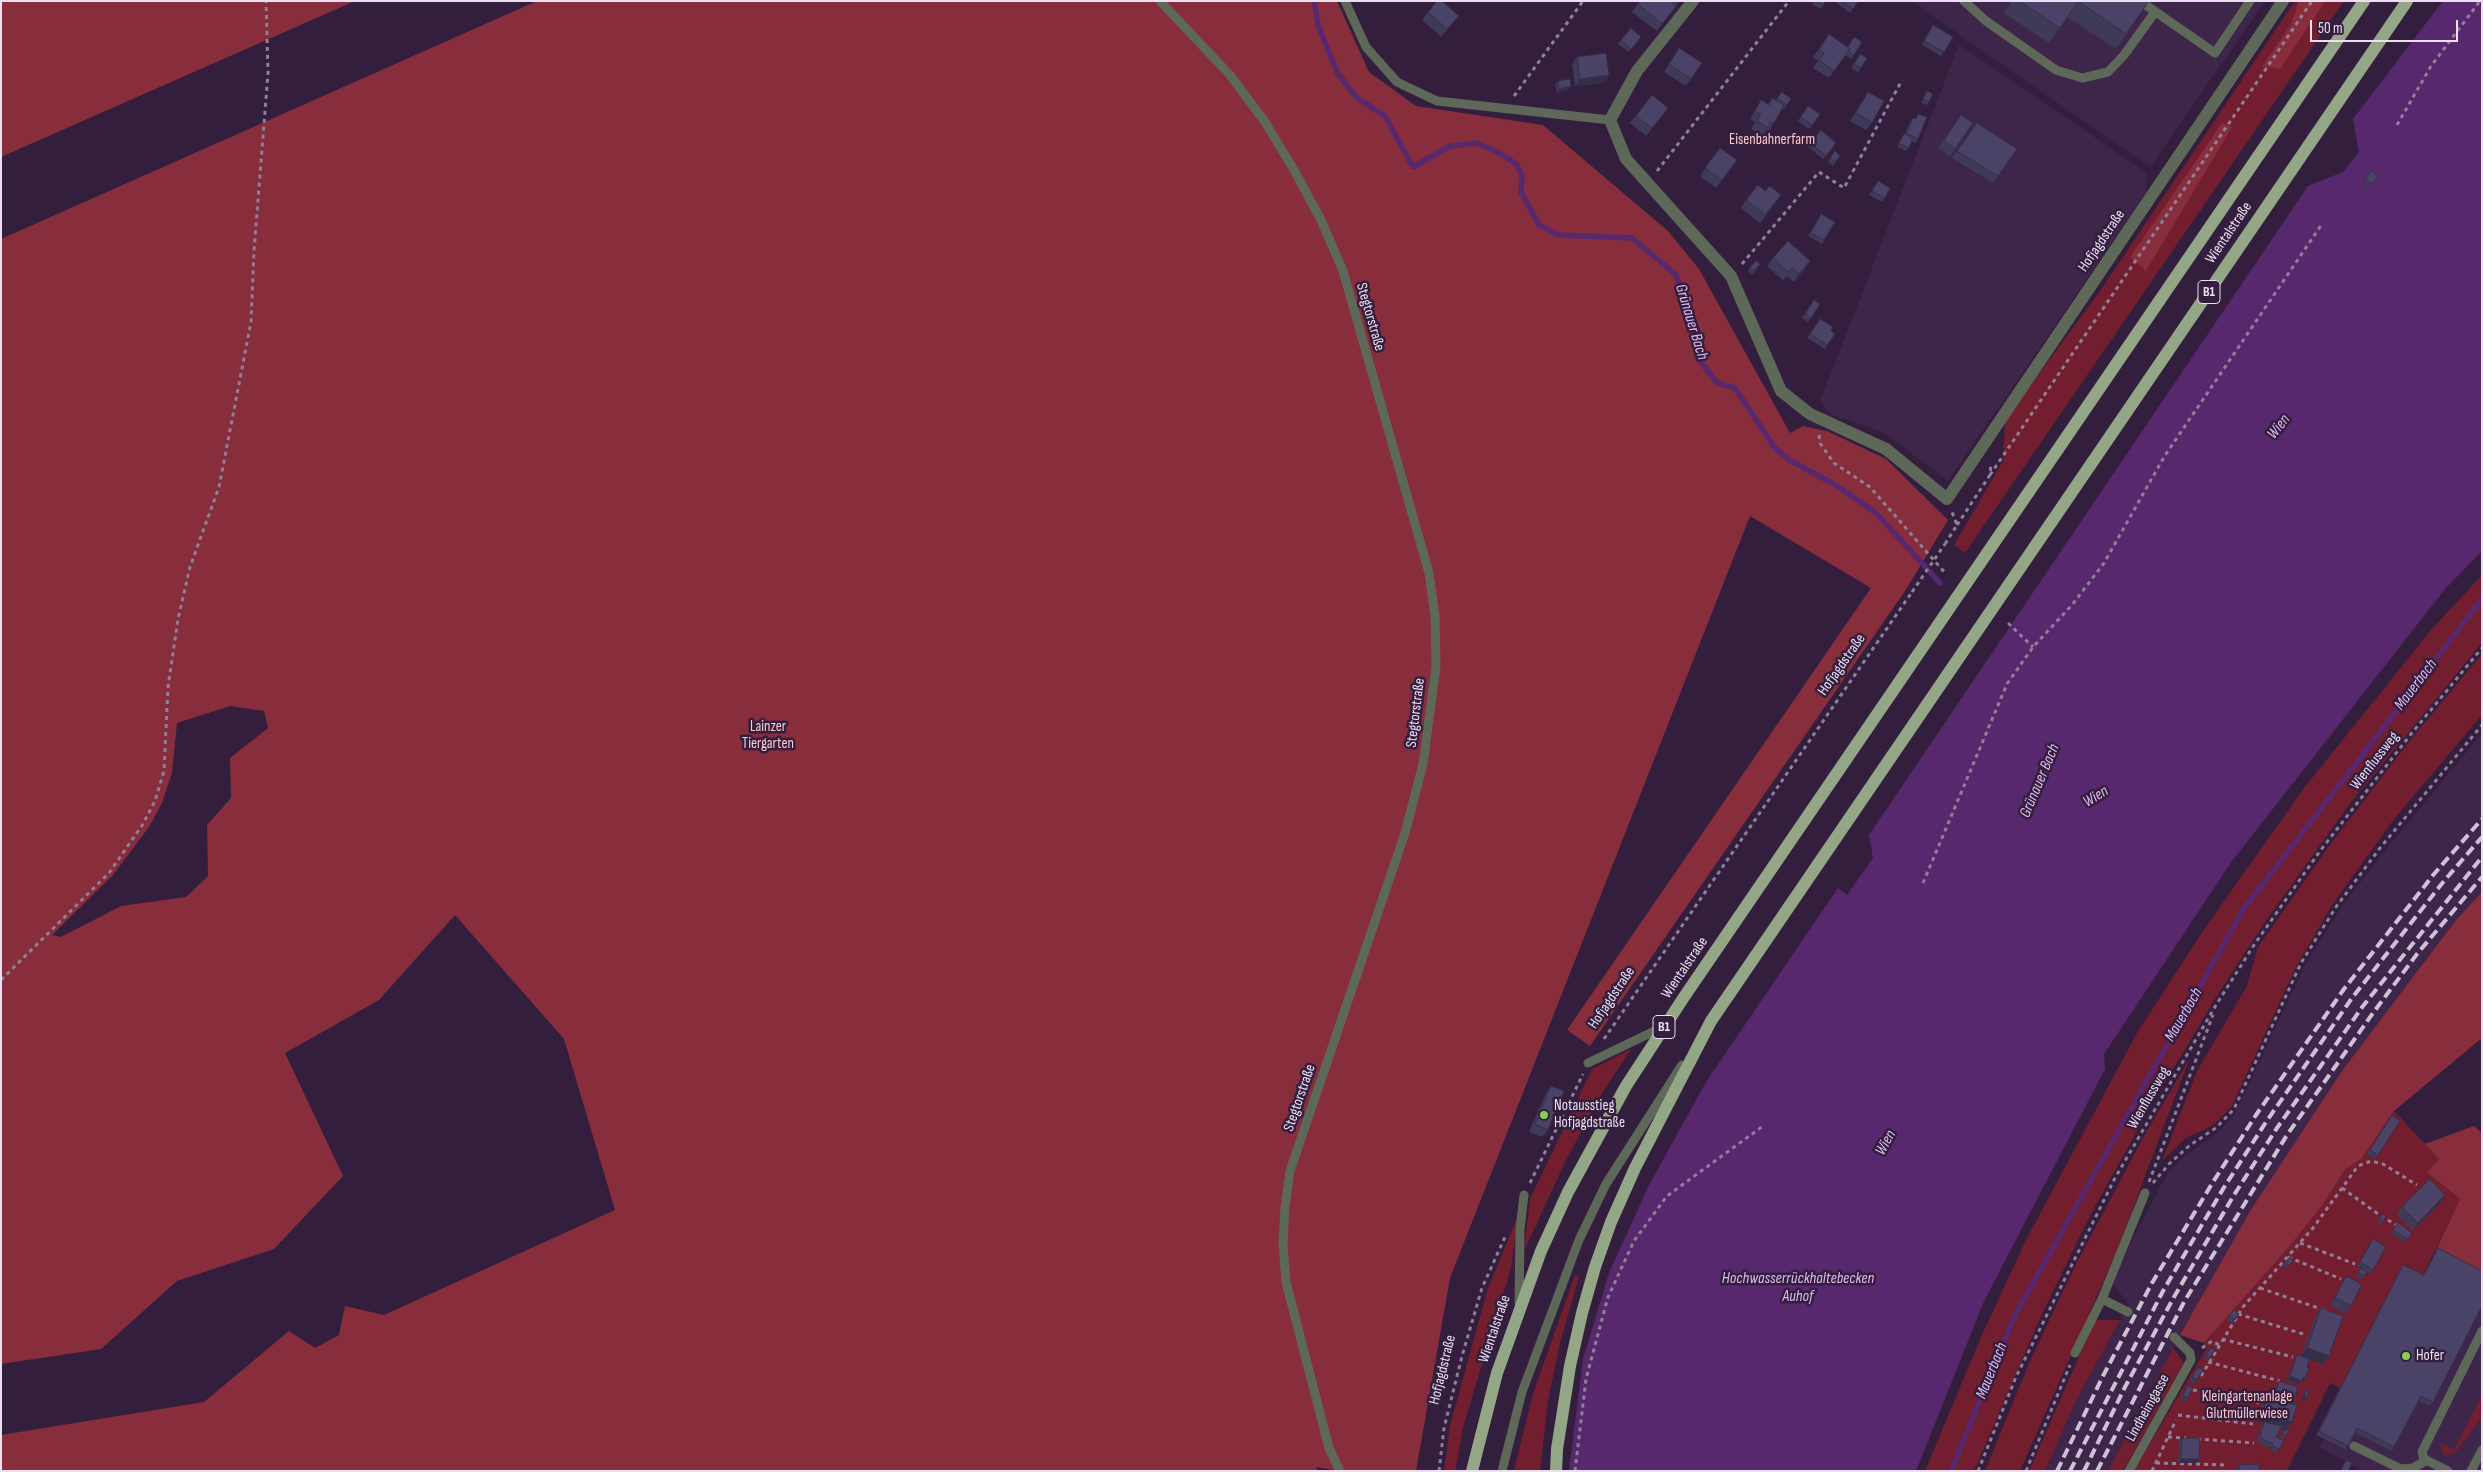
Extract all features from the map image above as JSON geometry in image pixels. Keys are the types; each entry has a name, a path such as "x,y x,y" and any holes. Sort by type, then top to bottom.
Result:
{"main road":[{"name":"Wientalstraße","path":"1472,1471 1497,1372 1519,1306 1541,1251 1568,1192 1626,1086 1938,624 2364,1"},
{"name":"Wientalstraße","path":"1711,1021 2407,1"},
{"name":"B1","path":"1556,1471 1557,1449 1570,1366 1595,1267 1635,1168 1711,1021"}],"street":[{"path":"1694,1 1637,71 1610,120 1626,159 1732,276 1782,391 1814,416 1886,449 1947,499"},
{"name":"Hofjagdstraße","path":"1947,499 2283,1"}],"lane":[{"name":"Stegtorstraße","path":"1160,1 1230,75 1265,122 1294,170 1320,220 1343,271 1429,573 1435,616 1436,667 1423,764 1405,833 1290,1171 1285,1207 1283,1244 1286,1282 1329,1448 1340,1471"},
{"path":"1345,1 1366,47 1397,82 1437,101 1610,120"},
{"path":"1964,1 1986,20 2056,70 2082,78 2108,72 2155,12"},
{"path":"2140,1 2215,53 2250,1"},
{"path":"1502,1471 1522,1392 1579,1240 1606,1184 1711,1021"},
{"path":"1588,1063 1665,1026"},
{"path":"2075,1354 2102,1299 2145,1193"},
{"path":"1519,1306 1520,1229 1524,1195"},
{"path":"2102,1299 2128,1312"},
{"path":"2448,1471 2436,1468 2422,1456 2422,1451 2482,1331"},
{"name":"Lindheimgasse","path":"2129,1471 2191,1360 2190,1353 2174,1338"},
{"path":"2354,1446 2401,1469 2413,1468 2427,1460"},
{"path":"2471,1471 2482,1450"}],"path":[{"path":"1,980 109,873 143,824 155,801 164,771 168,687 178,619 190,567 219,487 251,322 254,251 268,73 266,1"},
{"path":"1504,108 1583,1"},
{"path":"1648,183 1789,1"},
{"path":"1990,476 2312,1"},
{"path":"2398,125 2431,66 2480,1"},
{"path":"1732,276 1819,172 1844,188 1902,80"},
{"path":"1923,884 2007,684 2033,647 2072,605 2104,563 2164,457 2322,224"},
{"path":"1814,416 1820,443 1834,462 1870,487 1946,574"},
{"name":"Hofjagdstraße","path":"1524,1195 1588,1063 1957,525 1947,499"},
{"path":"2008,623 2033,647"},
{"name":"Wienflussweg","path":"1978,1471 2016,1377 2115,1178 2216,1005 2254,945 2320,851 2411,734 2482,648"},
{"path":"2145,1193 2169,1164 2189,1146 2216,1128 2234,1109 2301,963 2336,907 2380,848 2482,725"},
{"path":"2145,1193 2216,1005"},
{"path":"1575,1471 1586,1379 1608,1298 1634,1241 1667,1196 1763,1126"},
{"path":"2188,1398 2238,1314 2300,1243 2358,1166 2371,1161 2383,1164 2417,1185"},
{"path":"2342,1188 2381,1216 2403,1228"},
{"name":"Hofjagdstraße","path":"1438,1471 1444,1428 1469,1331 1482,1288 1509,1229"},
{"path":"2300,1243 2355,1264"},
{"path":"2288,1257 2341,1279"},
{"path":"2260,1288 2332,1313"},
{"path":"2238,1314 2303,1334"},
{"path":"2222,1339 2293,1357"},
{"path":"2026,1471 2075,1354"},
{"path":"2208,1362 2280,1381"},
{"path":"2193,1390 2260,1403"},
{"path":"2152,1471 2183,1406"},
{"path":"2178,1415 2253,1424"},
{"path":"2168,1436 2254,1444"},
{"path":"2156,1463 2228,1465"}],"shaded area":[{"path":"1911,1 2265,1 2150,167"},
{"path":"1959,45 2147,173 2146,193 1948,481 1883,432 1830,414 1820,401"},
{"path":"2482,733 2482,892 2456,920 2342,1071 2250,1211 2180,1335 2108,1471 2045,1471 2076,1401 2129,1304 2113,1284 2132,1240 2166,1176 2180,1160 2220,1131 2234,1115 2305,965 2340,909 2384,852"},
{"name":"Hofer","path":"2435,1252 2482,1276 2482,1471 2363,1471 2319,1447 2324,1439 2316,1435 2401,1268 2421,1279"}],"green space":[{"path":"1,1 355,1 1,157"},
{"name":"Lainzer Tiergarten","path":"537,1 1337,1 1369,72 1416,106 1543,125 1668,231 1699,269 1790,433 1803,426 1827,431 1886,459 1948,520 1905,591 1590,1046 1567,1030 1871,588 1750,516 1450,1278 1416,1471 1340,1471 1316,1467 1318,1471 1,1471 1,1435 204,1402 289,1331 315,1348 339,1335 345,1306 384,1315 615,1210 564,1039 455,915 379,1000 285,1053 343,1176 274,1249 177,1281 101,1349 1,1364 1,239","holes":["230,706 264,711 268,728 230,758 231,798 207,825 208,876 186,897 121,906 61,937 52,935 113,875 149,827 162,803 172,773 177,723"]},
{"path":"2295,1 2344,1 1965,553 1954,545 2003,461 2005,420 2100,291"},
{"path":"2299,1 2325,1 2280,69 2262,66 2291,25"},
{"path":"2222,123 2232,127 2146,271 2130,257"},
{"path":"2482,575 2482,643 2349,805 2263,925 2215,999 2150,1108 2094,1208 2042,1314 1974,1471 1925,1471 1981,1337 2027,1238 2137,1033 2203,931 2304,788 2431,630"},
{"path":"2482,654 2482,715 2394,819 2333,904 2297,965 2232,1106 2214,1125 2186,1138 2162,1161 2197,1071 2247,986 2258,947 2329,846 2408,743"},
{"path":"2482,892 2482,1038 2394,1111 2362,1158 2345,1170 2321,1207 2288,1248 2204,1343 2180,1335 2250,1211 2342,1071 2456,920"},
{"path":"1631,1049 1601,1095 1566,1160 1524,1251 1530,1199 1592,1069"},
{"path":"2190,1058 2123,1237 2020,1471 1985,1471 2030,1361 2076,1264 2144,1136"},
{"name":"Kleingartenanlage Glutmüllerwiese","path":"2394,1111 2439,1159 2428,1172 2460,1199 2421,1279 2401,1269 2340,1388 2330,1383 2287,1471 2134,1471 2207,1347 2204,1343 2288,1248 2321,1207 2345,1170 2362,1158"},
{"path":"2474,1126 2482,1133 2482,1276 2435,1252 2460,1199 2427,1172 2439,1159 2425,1144"},
{"path":"1518,1216 1511,1268 1464,1424 1455,1471 1444,1471 1450,1426 1487,1291"},
{"path":"1575,1275 1579,1277 1560,1343 1548,1401 1540,1471 1514,1471 1532,1397"},
{"path":"2095,1320 2120,1320 2076,1401 2045,1471 2029,1471"},
{"path":"2173,1348 2184,1363 2123,1471 2108,1471"},
{"path":"2482,1395 2482,1417 2455,1453 2443,1454 2440,1443 2454,1450"}],"water":[{"name":"Hochwasserrückhaltebecken Auhof","path":"2443,1 2482,1 2482,551 2445,589 2232,861 2104,1054 2105,1069 1984,1301 1916,1471 1569,1471 1583,1359 1609,1273 1649,1185 1706,1082 1838,888 1847,895 1873,858 1869,835 2308,186 2343,172 2359,152 2353,119"}],"building":[{"path":"1437,1 1442,1 1459,16 1447,29 1428,12"},
{"path":"1640,1 1671,1 1676,6 1662,24 1638,4"},
{"path":"1817,1 1826,1 1823,5"},
{"path":"1842,1 1858,1 1853,9"},
{"path":"2019,1 2078,1 2060,28"},
{"path":"2078,1 2149,1 2126,34"},
{"path":"1933,25 1953,37 1944,52 1924,41"},
{"path":"1631,28 1641,37 1631,49 1621,40"},
{"path":"1829,34 1850,49 1834,71 1819,60 1824,53 1819,50"},
{"path":"1854,37 1862,42 1854,55 1848,51 1850,49 1848,47"},
{"path":"1679,48 1702,63 1691,79 1669,64"},
{"path":"1606,53 1609,75 1580,79 1577,57"},
{"path":"1860,54 1867,58 1861,68 1854,64"},
{"path":"1570,79 1571,86 1559,89 1558,81"},
{"path":"1927,91 1933,94 1929,102 1923,99"},
{"path":"1782,92 1791,99 1787,105 1777,98"},
{"path":"1868,92 1884,101 1872,123 1856,113"},
{"path":"1652,95 1668,108 1652,128 1636,116"},
{"path":"1772,98 1784,105 1774,123 1771,122 1768,128 1757,121 1761,114 1755,111 1761,100 1769,105"},
{"path":"1808,106 1820,114 1812,125 1801,117"},
{"path":"1918,114 1927,117 1918,139 1906,133 1913,118 1916,119"},
{"path":"1961,115 1973,123 1955,149 1944,140"},
{"path":"1977,123 2017,149 1998,176 1957,151"},
{"path":"1821,130 1836,143 1826,156 1810,143"},
{"path":"1904,134 1913,138 1909,148 1899,143"},
{"path":"1720,148 1737,160 1722,180 1705,168"},
{"path":"1835,151 1840,156 1835,162 1830,158"},
{"path":"2371,171 2378,176 2372,184 2365,179"},
{"path":"1878,181 1890,188 1885,198 1872,191"},
{"path":"1758,185 1765,191 1770,186 1781,195 1765,215 1746,200"},
{"path":"1821,214 1835,222 1824,240 1811,233"},
{"path":"1788,241 1810,261 1799,274 1792,268 1788,272 1773,258"},
{"path":"1756,261 1760,264 1754,271 1750,267"},
{"path":"1814,300 1820,304 1811,318 1805,314"},
{"path":"1820,319 1833,327 1831,331 1835,334 1827,345 1810,334"},
{"name":"Notausstieg Hofjagdstraße","path":"1551,1086 1564,1091 1548,1130 1535,1124"},
{"path":"2392,1115 2400,1121 2378,1155 2370,1150"},
{"path":"2430,1179 2445,1195 2418,1223 2402,1207"},
{"path":"2383,1214 2386,1217 2383,1221 2379,1218"},
{"path":"2398,1222 2412,1233 2408,1239 2393,1230"},
{"path":"2373,1239 2386,1247 2373,1270 2360,1262"},
{"name":"Hofer","path":"2438,1248 2482,1271 2482,1306 2433,1402 2421,1396 2394,1447 2357,1428 2348,1446 2319,1431 2403,1265 2424,1275"},
{"path":"2290,1257 2293,1261 2289,1265 2285,1262"},
{"path":"2361,1268 2367,1272 2364,1276 2358,1273"},
{"path":"2346,1276 2362,1284 2351,1306 2335,1298"},
{"path":"2321,1308 2343,1316 2329,1356 2307,1348"},
{"path":"2234,1310 2239,1314 2235,1320 2229,1316"},
{"path":"2211,1348 2215,1350 2210,1357 2206,1355"},
{"path":"2297,1355 2309,1359 2306,1378 2303,1377 2302,1381 2290,1376"},
{"path":"2198,1367 2203,1370 2197,1380 2192,1377"},
{"path":"2279,1381 2298,1387 2293,1404 2274,1398"},
{"path":"2188,1385 2193,1388 2188,1398 2183,1395"},
{"path":"2306,1389 2309,1391 2307,1397 2304,1396"},
{"path":"2268,1396 2297,1405 2292,1422 2262,1413"},
{"path":"2264,1422 2282,1426 2276,1437 2284,1441 2279,1449 2260,1438"},
{"path":"2286,1429 2289,1431 2285,1436 2282,1434"},
{"path":"2182,1438 2200,1438 2199,1459 2181,1459"},
{"path":"2346,1460 2352,1463 2348,1471 2343,1471 2341,1470"},
{"path":"2259,1464 2259,1471 2239,1471 2239,1465"}],"waterway":[{"name":"Grünauer Bach","path":"1314,1 1318,25 1338,74 1357,98 1385,116 1413,167 1450,146 1476,143 1498,152 1516,164 1522,175 1521,192 1539,225 1558,235 1632,238 1676,275 1694,326 1701,362 1717,383 1735,388 1775,448 1791,461 1834,484 1876,513 1940,583"},
{"name":"Mauerbach","path":"1951,1471 2015,1315 2243,910 2482,599"}],"railway":[{"path":"2057,1471 2103,1376 2152,1283 2256,1115 2344,989 2434,874 2482,819"},
{"path":"2070,1471 2163,1291 2223,1189 2266,1122 2352,998 2444,881 2482,837"},
{"path":"2084,1471 2125,1387 2174,1297 2234,1195 2277,1128 2363,1006 2482,857"},
{"path":"2097,1471 2184,1302 2287,1135 2417,954 2482,877"}],"place":[{"name":"Notausstieg Hofjagdstraße","path":"1544,1115"},
{"name":"Hofer","path":"2406,1356"}],"park label":[{"name":"Eisenbahnerfarm","path":"1772,140"}],"water label":[{"name":"Wien","path":"2279,427"},
{"name":"Wien","path":"2096,797"},
{"name":"Wien","path":"1886,1143"}]}
